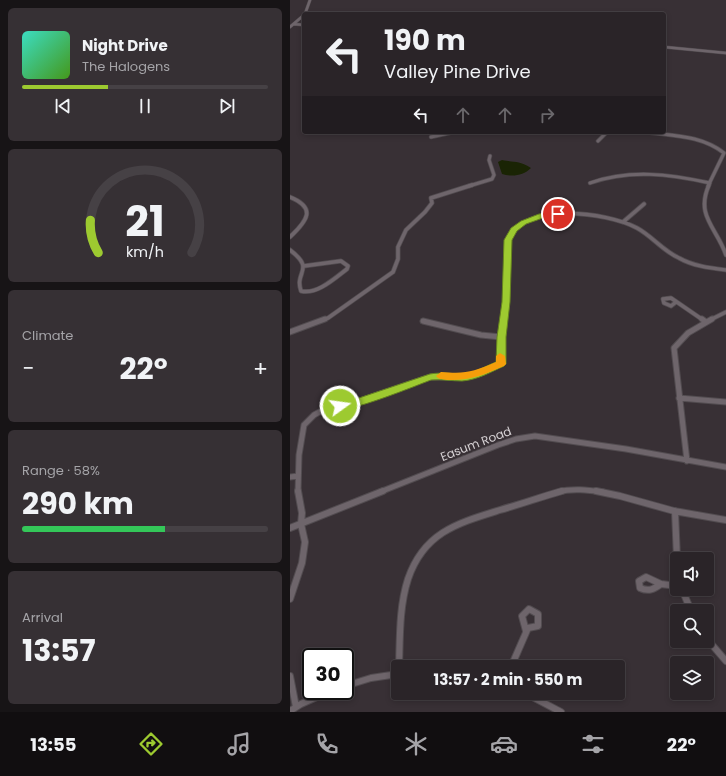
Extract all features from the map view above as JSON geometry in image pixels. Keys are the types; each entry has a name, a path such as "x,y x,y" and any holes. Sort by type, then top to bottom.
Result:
{"street":[{"path":"305,12 310,0"},
{"path":"290,27 302,16"},
{"path":"294,24 302,25"},
{"path":"666,47 726,53"},
{"path":"432,137 448,134"},
{"path":"598,141 605,134"},
{"path":"662,134 696,138 710,142 725,153 705,195 703,207 706,215 725,245 726,255"},
{"path":"290,332 328,318 392,272 398,260 398,247 406,230 432,204 431,198 492,179 494,175 489,160 490,156"},
{"path":"590,183 608,177 655,174 678,176 710,183"},
{"path":"290,197 300,200 307,208 308,215 300,227 290,237"},
{"path":"623,222 644,204"},
{"path":"290,599 302,563 305,542 301,524 302,513 298,493 298,476 302,430 306,422 318,412 354,404 430,377 462,377 473,375 501,364 501,337 506,302 507,247 510,235 517,227 536,217 558,214 592,215 623,222 642,230 666,252 682,261 699,266 726,270"},
{"path":"290,250 300,258 304,266 299,286 301,290 310,292 316,290 347,269 348,266 342,261 304,266"},
{"path":"676,302 706,322"},
{"path":"687,461 674,348 682,337 726,312"},
{"path":"423,321 481,335 501,337"},
{"path":"679,398 726,402"},
{"name":"Easum Road","path":"290,528 498,446 525,437 550,438 626,449 726,467"},
{"path":"290,477 298,476"},
{"path":"399,660 404,593 411,572 420,553 445,531 458,523 541,499 565,490 583,488 608,492 676,511 726,520"},
{"path":"676,511 677,552"},
{"path":"661,584 670,585"},
{"path":"514,660 528,628 538,626 538,614 529,610 522,616 526,630"},
{"path":"714,647 726,660"},
{"path":"354,683 371,678 391,675"},
{"path":"290,676 293,709 312,700"},
{"path":"538,700 561,712"}],"shaded area":[{"path":"502,160 520,163 531,168 524,173 517,175 502,174 498,162"}],"slow traffic":[{"path":"441,376 462,377 473,375 501,364 500,356"}],"route":[{"path":"340,406 354,404 430,377 462,377 473,375 501,364 501,337 506,302 508,240 514,230 523,223 536,217 549,214 558,214"}]}
